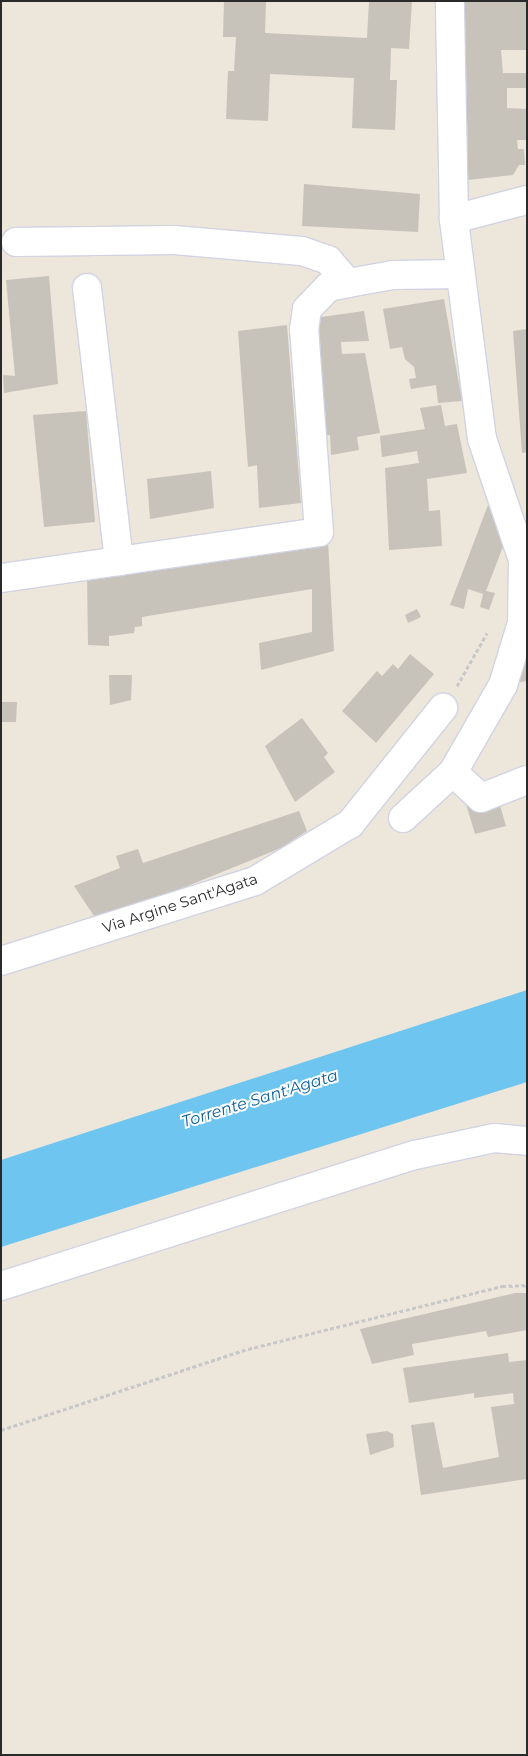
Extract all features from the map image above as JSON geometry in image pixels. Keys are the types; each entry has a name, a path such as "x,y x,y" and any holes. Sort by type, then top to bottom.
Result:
{"street":[{"path":"403,818 453,772 503,685 522,623 523,560 482,439 460,274 454,219 450,1"},
{"path":"454,219 527,200"},
{"path":"16,242 174,240 302,252 328,260 348,283"},
{"path":"1,578 319,532 304,330 307,310 328,287 393,275 460,274"},
{"path":"87,288 119,561"},
{"path":"500,496 527,503"},
{"name":"Via Argine Sant'Agata","path":"1,960 255,881 350,824 443,708"},
{"path":"453,772 480,798 527,780"},
{"path":"1,1286 415,1155 494,1138 527,1141"}],"path":[{"path":"443,708 489,630"},
{"path":"1,1430 248,1349 502,1286 527,1285"}],"water":[{"name":"Torrente Sant'Agata","path":"527,990 527,1082 1,1247 1,1160"}],"building":[{"path":"224,1 266,1 265,33 367,38 369,1 412,1 409,49 391,48 390,80 397,80 395,130 352,128 354,78 270,74 268,121 226,119 228,71 234,71 236,37 223,37"},
{"path":"464,1 527,2 527,50 501,50 503,73 527,73 527,88 507,88 507,108 527,109 527,140 517,140 518,149 524,149 525,165 519,165 513,175 468,180"},
{"path":"304,184 420,194 418,232 302,226"},
{"path":"49,276 58,384 4,393 3,375 15,376 6,280"},
{"path":"444,299 462,401 438,403 436,385 411,389 409,379 416,378 414,367 405,359 402,347 390,349 383,309"},
{"path":"364,311 369,341 341,342 342,354 365,353 380,433 357,437 359,450 331,455 330,435 321,436 314,318"},
{"path":"287,325 301,503 259,508 257,465 248,467 238,331"},
{"path":"527,329 527,452 522,453 513,331"},
{"path":"441,405 445,426 457,424 467,473 427,479 429,511 440,510 442,546 389,550 385,468 419,463 417,451 382,457 380,436 425,429 420,408"},
{"path":"86,411 95,522 44,527 33,415"},
{"path":"211,471 214,508 150,519 147,479"},
{"path":"488,505 504,544 486,591 495,593 489,610 480,607 483,594 468,589 464,609 450,605"},
{"path":"328,541 334,651 261,670 259,643 312,632 312,589 142,617 142,626 135,627 134,633 109,636 109,646 88,645 87,574"},
{"path":"417,609 421,617 408,623 405,615"},
{"path":"527,637 527,681 509,684"},
{"path":"410,654 434,674 376,743 342,711 377,671 382,676 393,664 398,669"},
{"path":"109,675 132,675 131,700 110,705"},
{"path":"1,702 17,702 16,722 1,722"},
{"path":"302,718 328,753 324,757 335,772 295,802 265,746"},
{"path":"497,795 506,826 475,834 466,804"},
{"path":"299,811 307,831 281,848 148,902 94,916 74,886 120,868 116,856 138,849 143,863"},
{"path":"515,1293 527,1293 527,1330 488,1337 486,1331 412,1344 414,1355 372,1364 360,1329"},
{"path":"508,1353 509,1362 527,1360 527,1479 421,1495 411,1425 434,1422 443,1468 499,1457 491,1407 514,1404 513,1393 474,1398 474,1393 409,1403 403,1368"},
{"path":"387,1431 393,1434 394,1447 370,1455 366,1434"}]}
